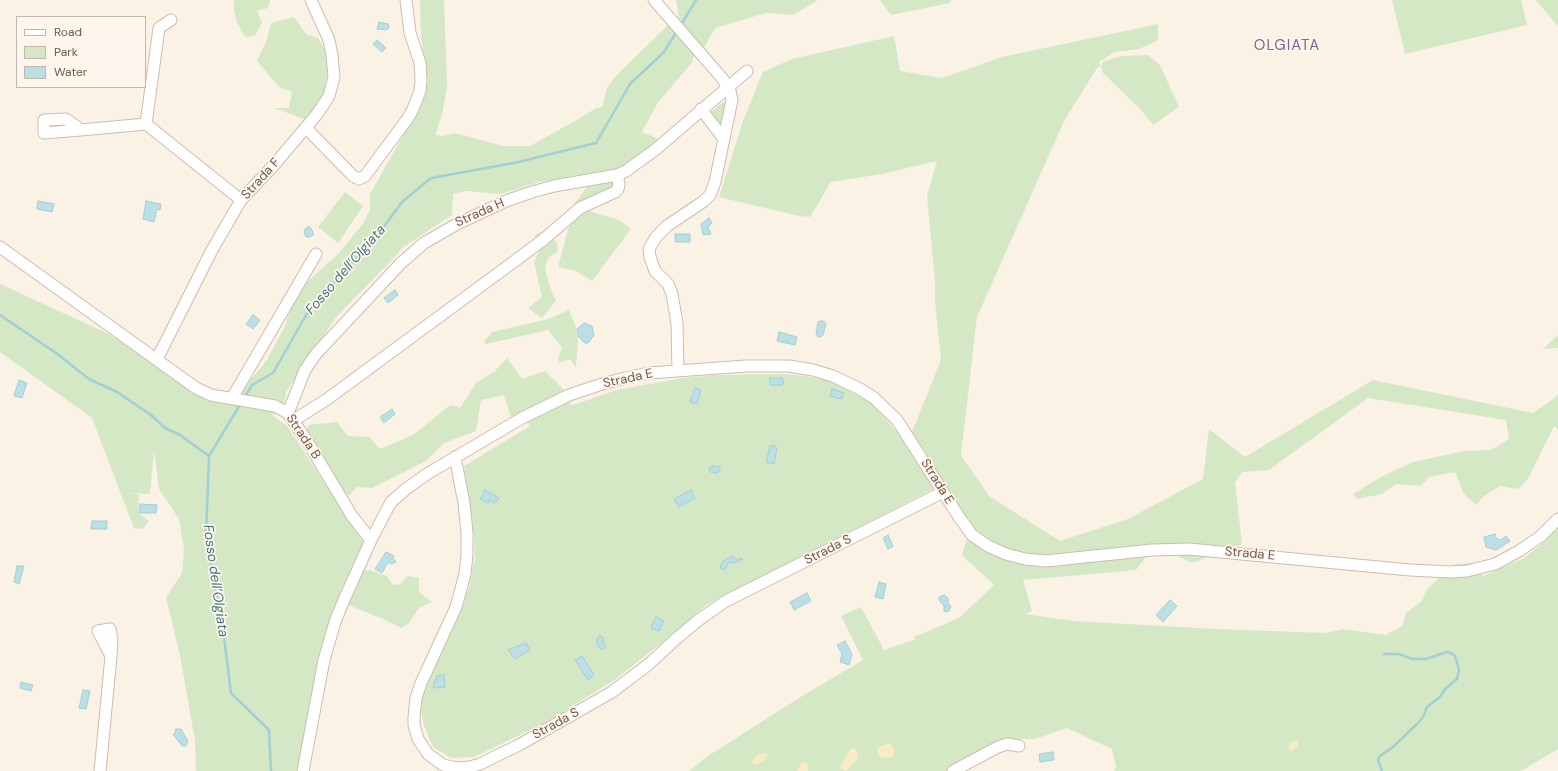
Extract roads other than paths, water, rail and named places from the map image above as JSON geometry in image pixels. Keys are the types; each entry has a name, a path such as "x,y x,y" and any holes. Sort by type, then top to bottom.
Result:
{"street":[{"name":"Strada F","path":"157,359 212,250 241,200 306,128 327,100 334,77 333,59 330,45 311,0"},
{"path":"306,128 352,176 359,179 365,176 408,118 420,91 420,63 410,33 406,0"},
{"path":"654,0 728,86 732,95 732,104 715,182 710,195 704,201 667,226 656,237 649,249 651,262 655,271 668,284 672,294 677,323 678,371"},
{"path":"146,124 159,28 171,20"},
{"name":"Strada H","path":"291,417 303,374 313,358 402,263 424,243 457,224 524,194 554,186 617,175 635,165 747,71"},
{"path":"701,109 724,139"},
{"path":"81,130 146,124 241,200"},
{"path":"291,417 326,400 543,240 580,208 615,192 618,189 619,184 617,175"},
{"name":"Strada B","path":"0,247 201,391 275,406 291,417 348,510 371,540"},
{"path":"239,399 316,254"},
{"name":"Strada E","path":"371,540 388,508 396,497 411,485 522,418 569,395 602,384 649,373 746,366 789,366 813,370 833,376 860,389 874,398 888,411 905,431 965,527 979,541 1006,554 1025,559 1046,561 1146,551 1189,549 1410,570 1450,572 1467,571 1494,564 1515,554 1537,539 1558,519"},
{"name":"Strada S","path":"455,458 464,503 467,533 465,574 456,607 416,698 414,725 418,739 428,754 443,765 457,768 470,767 480,764 519,745 612,692 649,664 700,619 726,601 943,492"},
{"path":"303,771 329,641 343,602 371,540"},
{"path":"100,771 111,656"},
{"path":"953,771 998,747 1007,744 1019,746"}],"water":[{"path":"379,22 388,24 389,28 386,30 377,29"},
{"path":"377,40 386,48 382,52 373,44"},
{"path":"38,201 54,204 52,212 37,209"},
{"path":"146,201 161,204 160,210 157,209 154,222 143,219"},
{"path":"709,218 712,223 708,227 711,234 703,235 701,224"},
{"path":"308,227 310,227 313,235 306,237 304,232"},
{"path":"675,234 690,234 690,242 675,242"},
{"path":"395,290 398,295 388,303 384,298"},
{"path":"253,315 260,320 253,329 246,324"},
{"path":"824,321 826,324 823,335 818,337 816,334 818,322"},
{"path":"584,323 592,326 594,336 588,343 585,343 581,338 579,338 577,329"},
{"path":"779,332 797,337 795,345 777,341"},
{"path":"770,378 782,378 784,382 782,385 770,385"},
{"path":"19,380 27,383 22,398 14,396"},
{"path":"695,388 701,390 697,404 690,402"},
{"path":"832,389 844,393 842,399 830,396"},
{"path":"392,409 395,414 384,423 380,417"},
{"path":"774,445 777,448 774,464 766,462 770,446"},
{"path":"712,466 720,467 720,471 717,473 710,472 709,468"},
{"path":"485,490 499,498 495,503 489,500 488,503 480,499"},
{"path":"691,490 695,498 679,507 674,499"},
{"path":"140,504 157,505 156,513 139,513"},
{"path":"92,521 107,521 107,529 91,529"},
{"path":"1495,534 1496,538 1501,540 1506,536 1510,541 1496,550 1486,547 1484,537"},
{"path":"888,535 893,546 888,549 883,538"},
{"path":"386,552 394,556 393,558 396,562 391,564 388,562 382,573 375,569"},
{"path":"732,556 737,560 741,558 743,559 735,563 729,562 725,570 720,568 722,562"},
{"path":"17,566 24,566 19,584 14,582"},
{"path":"879,582 886,584 883,599 875,597"},
{"path":"807,593 811,601 794,610 790,602"},
{"path":"944,595 948,598 948,604 951,606 947,612 944,611 944,606 939,600 939,597"},
{"path":"1170,600 1177,606 1163,622 1156,615"},
{"path":"656,617 664,621 659,631 651,628"},
{"path":"600,636 603,637 605,646 605,648 601,650 597,645 597,638"},
{"path":"845,641 852,654 849,665 840,662 842,654 837,645"},
{"path":"526,643 530,650 515,659 508,650"},
{"path":"582,656 594,675 588,680 575,660"},
{"path":"444,675 445,687 433,687 437,676"},
{"path":"21,682 33,685 31,691 20,688"},
{"path":"83,690 90,691 86,709 79,708"},
{"path":"176,729 181,729 188,741 186,746 182,746 173,734 175,733"},
{"path":"1053,752 1054,760 1040,762 1039,754"}],"waterway":[{"name":"Fosso dell’Olgiata","path":"681,25 696,0"},
{"name":"Fosso dell’Olgiata","path":"245,397 252,385 273,373 309,310 380,232 402,202 431,178 514,163 596,143 630,84 664,52 677,31"},
{"path":"0,315 56,353 89,379 117,392 151,415 165,428 180,435 209,456"},
{"name":"Fosso dell’Olgiata","path":"241,403 209,456 206,536 224,637 231,693 269,730 271,771"},
{"path":"1382,771 1378,760 1380,756 1393,747 1418,723 1423,717 1427,707 1440,697 1445,689 1457,679 1459,670 1455,656 1447,652 1426,659 1412,659 1399,654 1384,654"}],"district":[{"name":"OLGIATA","path":"1287,46"}]}
